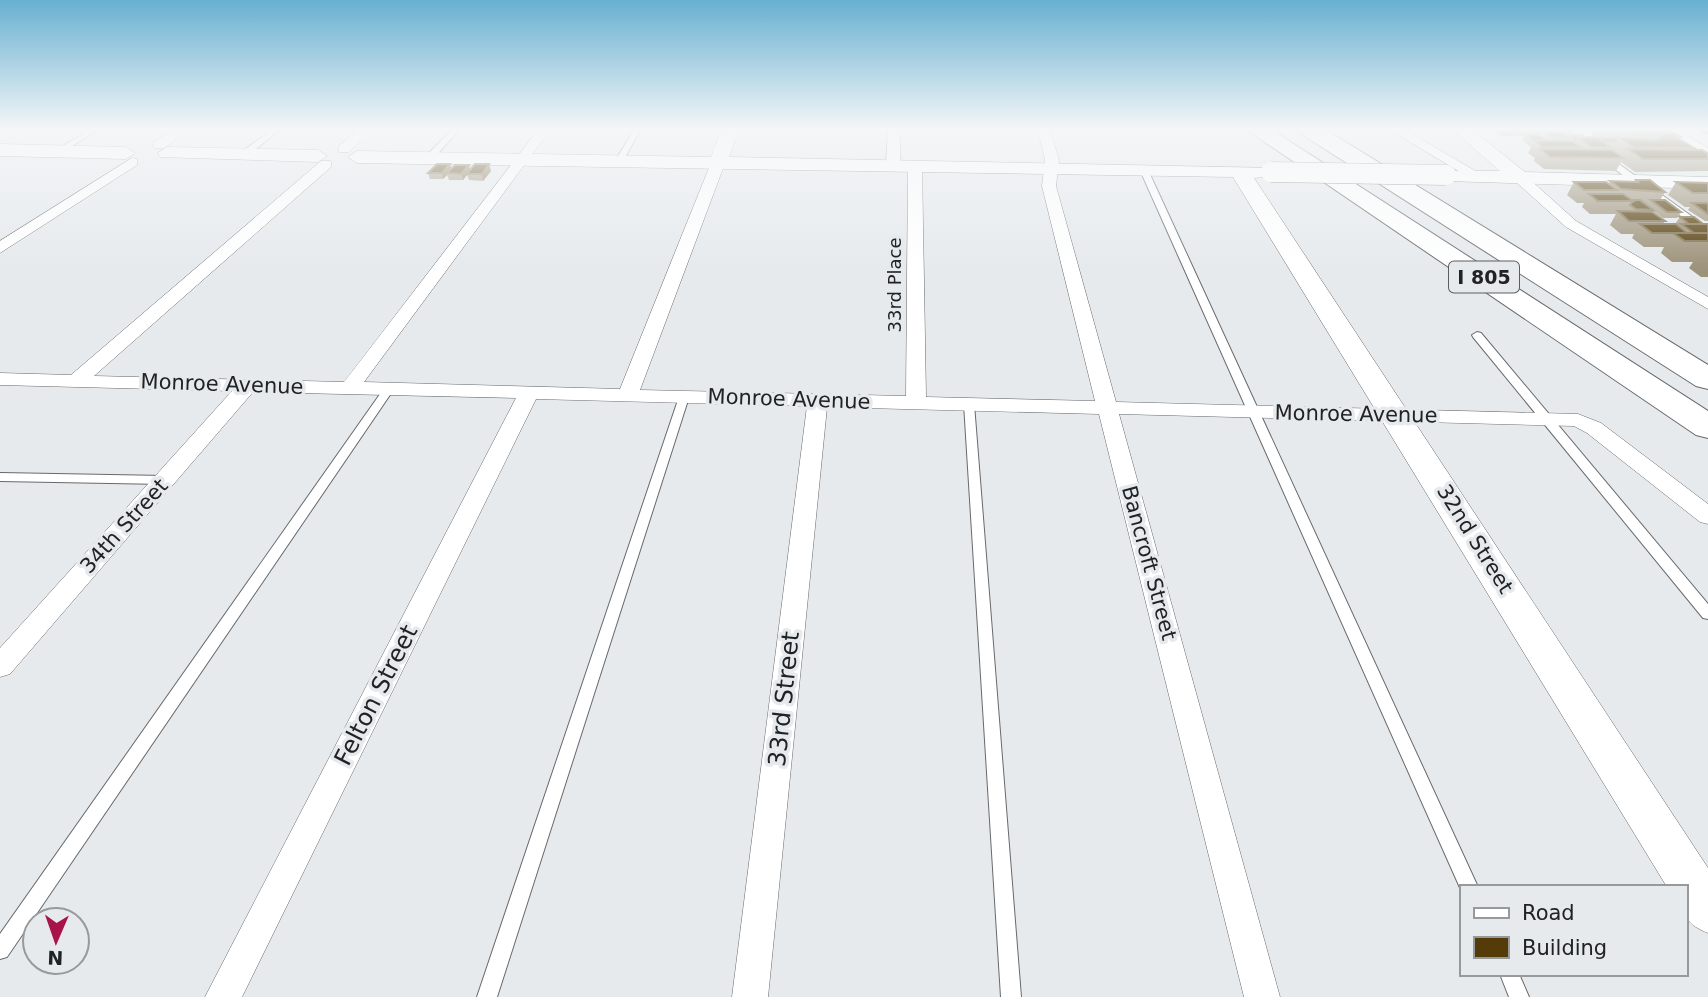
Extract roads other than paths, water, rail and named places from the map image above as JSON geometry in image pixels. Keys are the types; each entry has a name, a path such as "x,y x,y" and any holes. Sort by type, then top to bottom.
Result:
{"highway":[{"path":"1315,177 1410,229"},
{"name":"I 805","path":"1329,177 1708,426"},
{"name":"I 805","path":"1385,177 1708,379"},
{"path":"1425,177 1556,264 1708,359"}],"main road":[{"name":"32nd Street","path":"1244,177 1398,415 1708,910"},
{"path":"1485,177 1708,183"}],"street":[{"path":"0,248 101,177"},
{"path":"76,380 304,177"},
{"path":"350,388 509,177"},
{"path":"628,395 713,177"},
{"name":"33rd Place","path":"915,177 916,403"},
{"name":"Bancroft Street","path":"1050,177 1049,186 1262,997"},
{"path":"1521,179 1571,224 1708,304"},
{"name":"Monroe Avenue","path":"0,379 1578,420"},
{"name":"34th Street","path":"0,666 248,385"},
{"name":"Felton Street","path":"223,997 529,392"},
{"name":"33rd Street","path":"750,997 818,400"},
{"path":"1578,420 1594,428 1708,516"}],"lane":[{"path":"1147,177 1468,885"},
{"path":"1630,177 1708,232"},
{"path":"1477,335 1708,614"},
{"path":"0,950 389,389"},
{"path":"486,997 684,397"},
{"path":"970,404 1011,997"},
{"path":"0,477 165,480"},
{"path":"1510,976 1519,997"}]}
